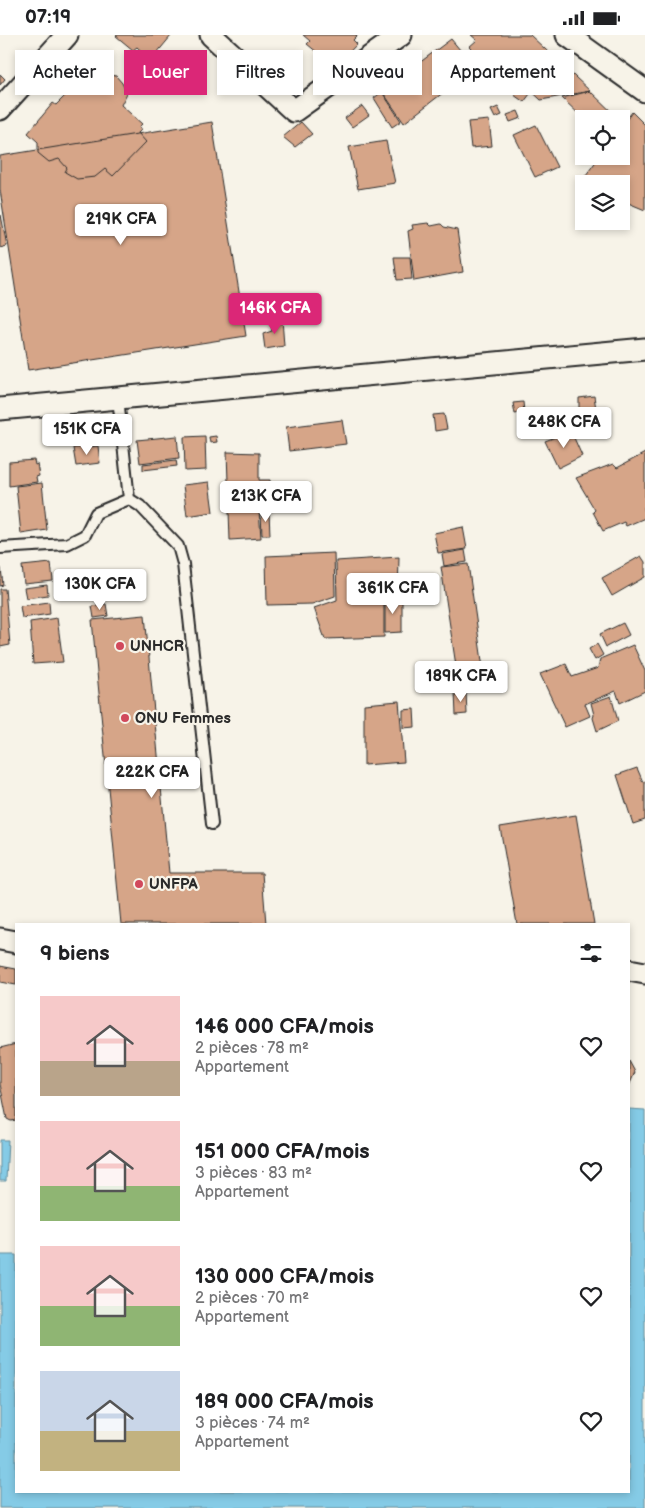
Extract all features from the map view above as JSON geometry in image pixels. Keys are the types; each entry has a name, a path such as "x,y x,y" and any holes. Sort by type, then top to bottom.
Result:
{"street":[{"path":"0,109 67,35"},
{"path":"211,35 294,111 401,35"},
{"path":"567,35 645,91"},
{"path":"0,409 645,349"},
{"path":"0,939 15,942"},
{"path":"630,970 645,973"}],"lane":[{"path":"118,398 129,499"},
{"path":"0,547 68,545 85,535 96,513 129,499"},
{"path":"129,499 140,506 178,546 183,564 212,824"}],"water":[{"path":"630,1109 645,1110 645,1508 0,1508 0,1255 15,1255 15,1493 630,1493"},
{"path":"0,1140 8,1140 6,1181 0,1181"}],"building":[{"path":"303,35 358,35 353,40 357,44 351,50 314,50 307,44 310,41"},
{"path":"471,35 530,35 546,50 472,50 469,47 477,40"},
{"path":"116,36 171,36 159,50 140,50 137,47 133,50"},
{"path":"451,39 460,50 436,50"},
{"path":"432,53 432,95 440,95 404,123 385,95 422,95 422,61"},
{"path":"0,74 5,79 0,85"},
{"path":"114,76 116,76 122,83 124,95 126,95 121,105 142,124 139,127 141,130 138,133 146,142 113,176 105,169 95,177 77,179 65,172 67,168 59,159 49,162 38,153 38,142 28,133 53,103 56,105 66,95 114,95"},
{"path":"574,76 590,91 574,94"},
{"path":"590,91 610,110 575,110 562,98"},
{"path":"378,95 384,95 401,121 392,127 374,98"},
{"path":"514,95 529,95 524,102"},
{"path":"536,95 568,95 541,100"},
{"path":"362,106 369,115 352,127 345,118"},
{"path":"498,107 502,115 495,118 491,110"},
{"path":"518,111 521,118 510,122 507,115"},
{"path":"632,112 645,125 645,210 630,204 630,175 586,175 593,165 630,165 630,115"},
{"path":"489,120 492,146 471,148 468,122"},
{"path":"212,122 246,336 28,370 0,190 0,156"},
{"path":"301,122 312,134 295,147 283,137"},
{"path":"536,125 557,167 535,177 514,135"},
{"path":"386,141 395,183 358,189 349,147"},
{"path":"0,216 7,246 0,248"},
{"path":"428,223 431,226 441,224 444,227 457,230 463,272 414,281 408,231 413,229 412,225"},
{"path":"394,257 410,257 412,279 397,280"},
{"path":"282,319 284,346 265,349 263,334 272,331 271,320"},
{"path":"594,396 596,409 579,412 579,398"},
{"path":"523,402 524,412 515,414 513,403"},
{"path":"444,414 447,429 435,431 433,415"},
{"path":"342,420 346,444 289,451 286,427"},
{"path":"571,431 582,456 558,468 545,441"},
{"path":"177,436 179,458 140,463 137,440"},
{"path":"205,436 206,470 185,471 184,437"},
{"path":"216,436 217,442 210,443 209,437"},
{"path":"98,446 100,463 76,466 73,448"},
{"path":"227,452 259,453 259,480 270,480 270,509 259,509 261,538 230,540"},
{"path":"645,453 645,518 626,526 624,522 603,531 593,512 595,510 576,478 613,464 617,468"},
{"path":"34,460 35,465 37,464 39,476 36,477 37,482 9,486 9,462"},
{"path":"176,460 177,466 143,470 143,464"},
{"path":"209,482 213,512 187,516 183,485"},
{"path":"42,483 47,530 21,534 16,486"},
{"path":"261,512 269,512 270,535 262,535"},
{"path":"463,527 467,549 438,553 434,533"},
{"path":"465,550 467,562 444,566 442,554"},
{"path":"334,553 335,596 312,604 267,605 266,556"},
{"path":"641,556 645,562 645,577 612,596 602,578"},
{"path":"399,557 398,596 384,598 384,637 325,639 314,608 337,600 336,561"},
{"path":"51,563 53,581 24,584 22,566"},
{"path":"468,564 484,675 458,679 441,567"},
{"path":"0,568 3,585 0,586"},
{"path":"47,585 48,595 26,598 24,588"},
{"path":"0,589 5,589 10,645 0,647"},
{"path":"385,598 402,598 402,632 385,633"},
{"path":"49,602 50,614 22,618 20,606"},
{"path":"106,604 108,616 94,618 92,606"},
{"path":"145,615 169,873 262,873 266,923 121,923 92,620"},
{"path":"57,618 63,662 33,664 30,622"},
{"path":"623,623 629,635 606,647 600,634"},
{"path":"597,644 603,655 595,660 589,649"},
{"path":"633,645 645,671 645,691 620,703 616,691 585,704 590,716 565,727 540,674 566,664 572,677 598,668 600,659"},
{"path":"455,692 466,692 467,714 456,715"},
{"path":"611,696 618,721 597,731 591,703"},
{"path":"399,701 404,762 364,765 364,704"},
{"path":"414,709 415,727 403,728 403,710"},
{"path":"637,768 643,782 645,781 645,820 633,824 617,775"},
{"path":"576,815 594,923 517,923 500,827"},
{"path":"0,966 15,969 15,985 0,982"},
{"path":"15,1044 15,1120 11,1121 7,1119 0,1084 0,1048"},
{"path":"630,1063 635,1072 630,1084"}],"place":[{"name":"UNHCR","path":"120,646"},
{"name":"ONU Femmes","path":"125,718"},
{"name":"UNFPA","path":"139,884"}]}
